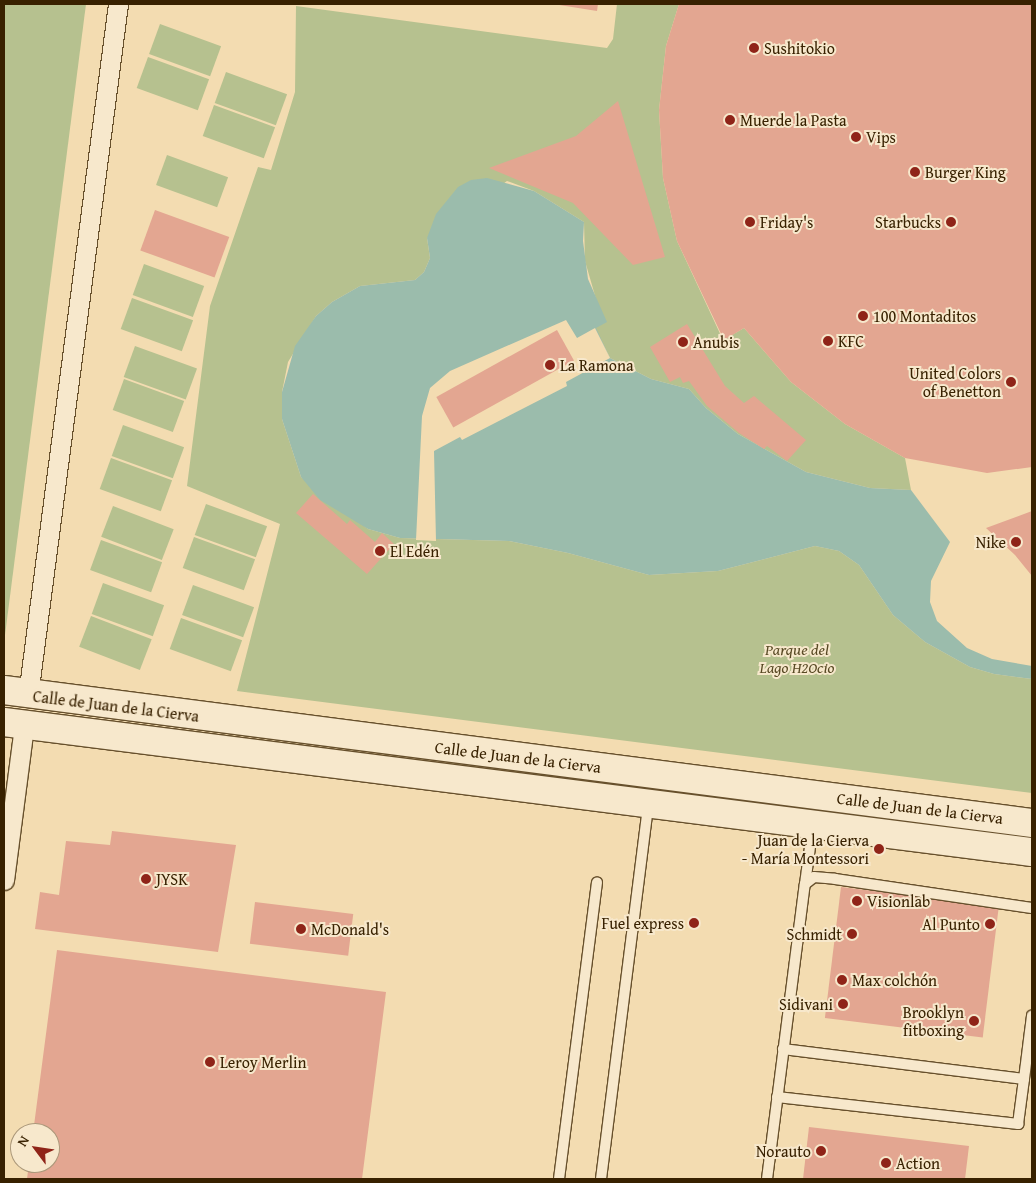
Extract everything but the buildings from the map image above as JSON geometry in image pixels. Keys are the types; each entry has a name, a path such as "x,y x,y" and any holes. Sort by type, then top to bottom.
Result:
{"street":[{"path":"16,693 118,4"},
{"name":"Calle de Juan de la Cierva","path":"16,693 1032,823"},
{"path":"4,880 14,724"},
{"name":"Calle de Juan de la Cierva","path":"14,724 1032,852"}],"lane":[{"path":"601,1179 648,804"},
{"path":"767,1179 813,824"},
{"path":"805,884 814,877 835,878 1032,908"},
{"path":"559,1179 597,882"},
{"path":"777,1097 1018,1124 1032,1016"},
{"path":"783,1049 1024,1079"}],"green space":[{"path":"4,4 86,4 4,643"},
{"name":"Parque del Lago H2Ocio","path":"617,4 679,4 666,46 659,110 663,178 677,241 723,340 744,328 791,382 845,424 905,458 911,490 870,488 806,472 738,434 706,408 689,389 651,379 610,358 595,328 596,299 585,261 584,222 534,191 507,181 427,238 430,258 424,272 415,280 360,286 332,302 316,316 288,362 282,392 282,419 301,477 368,529 400,538 509,541 568,553 649,575 718,571 815,546 839,551 859,565 893,615 925,642 970,667 994,674 1032,679 1032,793 237,691 280,524 187,486 210,306 258,167 271,170 295,92 296,6 607,48 613,39"},
{"path":"160,24 221,46 210,76 149,54"},
{"path":"148,57 209,79 198,110 137,88"},
{"path":"226,72 287,94 276,125 215,103"},
{"path":"214,105 275,127 264,158 203,136"},
{"path":"167,155 228,177 217,207 156,185"},
{"path":"144,264 204,286 193,317 133,295"},
{"path":"132,298 193,320 182,351 121,329"},
{"path":"135,346 197,369 186,400 124,377"},
{"path":"124,379 184,401 173,432 113,410"},
{"path":"123,425 184,447 173,478 112,456"},
{"path":"111,458 172,480 161,511 100,489"},
{"path":"206,504 267,526 256,557 195,535"},
{"path":"113,506 174,529 162,560 101,537"},
{"path":"194,537 255,559 244,590 183,568"},
{"path":"101,540 162,562 151,592 90,570"},
{"path":"103,583 164,605 153,636 92,614"},
{"path":"193,585 254,607 243,637 182,615"},
{"path":"91,616 152,639 140,670 79,647"},
{"path":"181,618 242,640 231,671 170,649"}],"shaded area":[{"path":"487,178 534,191 584,222 583,241 588,279 607,322 596,328 610,358 651,379 689,389 706,408 738,434 806,472 870,488 911,490 950,542 931,581 930,602 937,621 967,648 992,659 1032,666 1032,679 994,674 970,667 925,642 893,615 859,565 839,551 815,546 718,571 649,575 568,553 509,541 400,538 368,529 320,500 301,477 282,419 282,392 295,346 316,316 332,302 360,286 415,280 424,272 430,258 427,238 436,214 458,187 471,180"}],"pier":[{"path":"566,320 577,338 595,328 610,358 566,382 567,386 462,440 460,437 434,451 436,541 416,540 422,416 430,388 450,371"}],"place":[{"name":"Sushitokio","path":"754,48"},
{"name":"Muerde la Pasta","path":"730,120"},
{"name":"Vips","path":"856,137"},
{"name":"Burger King","path":"915,172"},
{"name":"Friday's","path":"750,222"},
{"name":"Starbucks","path":"951,222"},
{"name":"100 Montaditos","path":"863,316"},
{"name":"KFC","path":"828,341"},
{"name":"Anubis","path":"683,342"},
{"name":"La Ramona","path":"550,365"},
{"name":"United Colors of Benetton","path":"1011,382"},
{"name":"Nike","path":"1016,542"},
{"name":"El Edén","path":"380,551"},
{"name":"Juan de la Cierva - María Montessori","path":"879,849"},
{"name":"JYSK","path":"146,879"},
{"name":"Visionlab","path":"857,901"},
{"name":"Fuel express","path":"694,923"},
{"name":"Al Punto","path":"990,924"},
{"name":"McDonald's","path":"301,929"},
{"name":"Schmidt","path":"852,934"},
{"name":"Max colchón","path":"842,980"},
{"name":"Sidivani","path":"843,1004"},
{"name":"Brooklyn fitboxing","path":"974,1021"},
{"name":"Leroy Merlin","path":"210,1062"},
{"name":"Norauto","path":"821,1151"},
{"name":"Action","path":"886,1163"}]}
